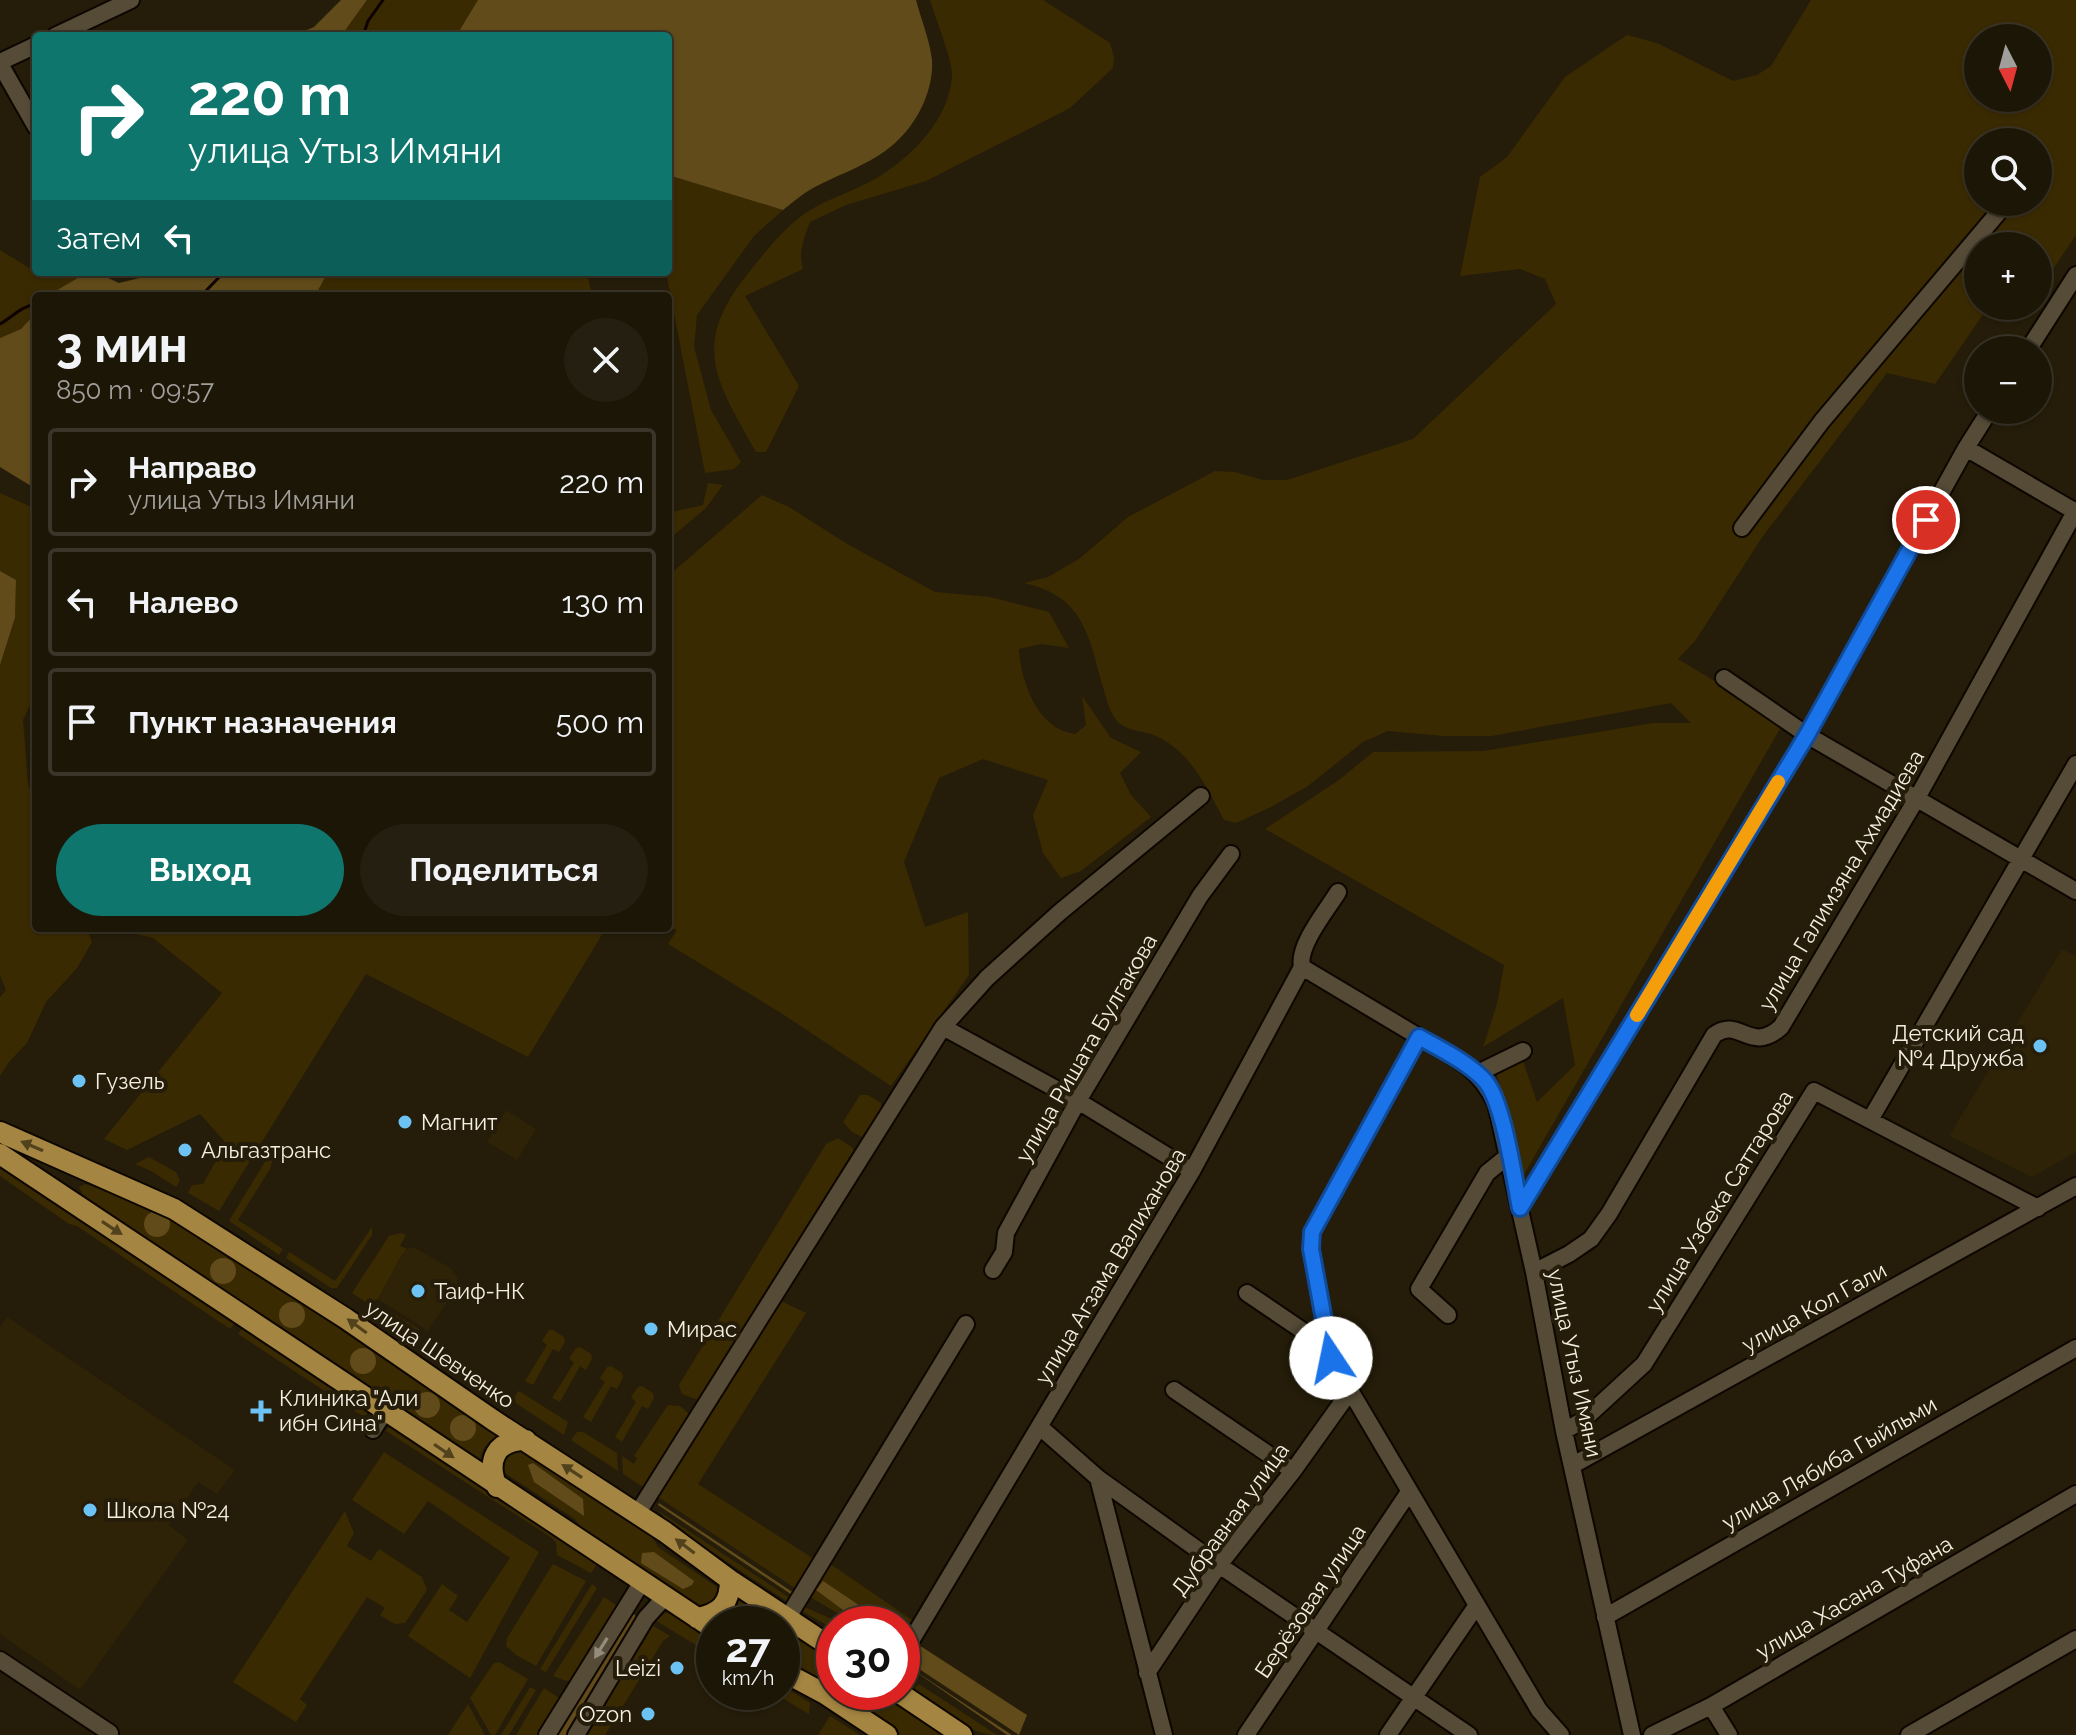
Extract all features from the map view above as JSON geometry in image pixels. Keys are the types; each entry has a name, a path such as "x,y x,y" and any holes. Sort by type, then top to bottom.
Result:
{"main road":[{"name":"улица Шевченко","path":"0,1132 174,1209 345,1318 771,1606"},
{"path":"0,1154 696,1618"},
{"path":"83,1209 75,1195 76,1182 81,1177 98,1174"},
{"path":"497,1487 492,1468 496,1452 508,1442 526,1440"},
{"path":"724,1606 729,1598 730,1580"},
{"path":"800,1681 887,1735"},
{"path":"920,1707 962,1735"}],"street":[{"path":"63,32 131,0"},
{"path":"32,47 0,63 32,120"},
{"path":"1742,528 1822,421 1995,216"},
{"path":"2037,336 2076,275"},
{"path":"1520,1208 1807,735 1981,424"},
{"path":"1966,448 2076,511"},
{"name":"улица Галимзяна Ахмадиева","path":"1534,1272 1591,1239 1609,1214 1714,1035 1730,1029 1761,1038 1772,1035 1781,1027 1917,798 2076,511"},
{"path":"1724,678 1807,735 2076,891"},
{"path":"2038,1208 1870,1120 2076,764"},
{"path":"637,1514 943,1027 987,978 1060,912 1201,796"},
{"name":"улица Ришата Булгакова","path":"993,1270 1004,1252 1006,1233 1078,1101 1200,896 1231,854"},
{"name":"улица Агзама Валиханова","path":"920,1626 1192,1171 1302,967 1300,958 1304,946 1338,892"},
{"name":"улица Утыз Имяни","path":"1302,967 1455,1057 1486,1082 1496,1104 1534,1272 1564,1431 1632,1735"},
{"path":"943,1027 1078,1101 1192,1171"},
{"path":"1331,1358 1311,1249 1312,1232 1419,1037"},
{"path":"1476,1074 1523,1051"},
{"name":"улица Узбека Саттарова","path":"1564,1431 1582,1421 1644,1364 1814,1091 1870,1120"},
{"path":"1448,1315 1419,1289 1487,1173 1509,1155"},
{"path":"2071,1189 2076,1208"},
{"name":"улица Кол Гали","path":"1573,1465 2071,1189"},
{"path":"1247,1293 1309,1335 1331,1358 1477,1605 1542,1728 1561,1735"},
{"path":"795,1606 966,1324"},
{"name":"улица Лябиба Гыйльми","path":"1605,1617 2076,1348"},
{"path":"1174,1390 1293,1471"},
{"name":"Дубравная улица","path":"1147,1673 1219,1565 1343,1401 1352,1394"},
{"path":"373,1430 385,1411"},
{"path":"1040,1427 1098,1478 1219,1565 1469,1735"},
{"path":"1098,1478 1164,1735"},
{"name":"Берёзовая улица","path":"1246,1735 1409,1492"},
{"name":"улица Хасана Туфана","path":"1652,1735 1711,1706 2076,1494"},
{"path":"547,1735 642,1582"},
{"path":"576,1735 646,1618 665,1597"},
{"path":"1388,1735 1477,1605"},
{"path":"1909,1735 2076,1639"},
{"path":"0,1660 110,1733"},
{"path":"1711,1706 1729,1735"}],"shaded area":[{"path":"341,0 367,0 344,32 302,32 314,27"},
{"path":"367,0 478,0 458,32 344,32"},
{"path":"478,0 916,0 931,53 932,71 927,94 917,116 895,143 866,163 809,190 783,210 672,176 672,32 458,32"},
{"path":"930,0 1043,0 1110,43 1113,68 1070,108 926,181 846,205 810,222 801,251 803,269 745,296 799,386 766,452 756,452 720,382 715,362 715,341 720,320 731,297 750,271 789,226 813,208 871,181 893,167 928,134 944,106 952,76 947,50"},
{"path":"1811,0 2076,0 2076,235 2052,271 2052,232 1964,232 1964,320 1979,320 1968,336 1964,336 1964,342 1935,384 1887,373 1763,536 1695,641 1678,659 1728,689 1781,727 1523,1176 1497,1075 1523,1061 1537,1102 1575,1065 1563,998 1483,1047 1497,1004 1504,965 1265,829 1339,780 1373,752 1483,751 1653,723 1691,723 1671,703 1492,736 1388,731 1363,742 1308,786 1236,823 1224,820 1197,772 1179,751 1156,736 1130,729 1117,721 1108,704 1081,621 1060,598 1024,583 1048,577 1079,559 1128,517 1215,471 1235,472 1263,480 1287,480 1413,439 1556,304 1545,279 1520,269 1460,276 1480,177 1507,157 1565,77 1627,35 1657,43 1733,81 1757,75 1771,66"},
{"path":"672,176 783,210 754,236 697,315 694,347 711,410 741,462 734,469 705,473 667,276 672,276"},
{"path":"0,250 32,270 32,276 84,276 65,292 32,292 32,319 21,329 0,338"},
{"path":"81,276 104,276 119,283 148,276 326,276 317,292 56,292"},
{"path":"326,276 588,276 591,292 317,292"},
{"path":"32,317 32,487 0,467 0,338 21,329"},
{"path":"708,483 723,485 706,508 672,537 672,512 703,505"},
{"path":"0,493 32,507 32,701 23,720 28,784 32,793 32,932 88,932 92,942 77,968 46,1002 27,1043 0,1076 0,997 6,990 0,975 0,665 15,619 16,581 0,571"},
{"path":"762,495 789,507 849,545 935,592 990,597 1049,612 1069,648 1041,644 1019,649 1023,676 1041,714 1050,723 1075,734 1086,725 1082,696 1111,738 1141,752 1120,773 1131,795 1151,817 1081,871 1061,878 1043,853 1033,815 1048,780 983,759 939,778 904,862 925,927 968,912 969,975 891,1086 781,1013 668,944 677,930 672,928 672,573"},
{"path":"0,571 16,580 15,618 0,665"},
{"path":"127,932 604,932 528,1057 366,974 219,1211 188,1193 192,1185 203,1184 226,1143 200,1114 127,1150 104,1139 222,993 153,938"},
{"name":"Детский сад №4 Дружба","path":"2062,949 2076,956 2076,1152 2032,1177 1949,1136"},
{"path":"860,1095 868,1095 881,1103 881,1108 862,1137 843,1122"},
{"path":"506,1110 536,1129 517,1160 487,1142"},
{"path":"838,1138 853,1151 698,1400 682,1394 679,1385 826,1144"},
{"path":"277,1142 270,1169 238,1220 283,1249 279,1255 229,1221"},
{"path":"149,1157 176,1172 180,1181 176,1187 135,1164"},
{"path":"4,1161 239,1318 230,1329 77,1226 69,1224 0,1176 0,1166"},
{"path":"85,1184 160,1209 499,1435 485,1447 480,1464 83,1195 79,1187"},
{"path":"157,1211 166,1215 170,1224 166,1233 157,1237 148,1233 144,1224 148,1215"},
{"path":"372,1227 372,1235 337,1288 331,1288 286,1258 289,1252 335,1281"},
{"path":"406,1235 400,1246 407,1249 378,1299 367,1303 352,1293 389,1236"},
{"path":"408,1248 415,1248 452,1269 457,1277 458,1286 428,1331 378,1299"},
{"path":"223,1258 232,1262 236,1271 232,1280 223,1284 214,1280 210,1271 214,1262"},
{"path":"779,1300 806,1313 698,1484 817,1561 799,1591 658,1497"},
{"path":"292,1302 301,1306 305,1315 301,1324 292,1328 283,1324 279,1315 283,1306"},
{"path":"388,1310 419,1329 419,1339 379,1311"},
{"name":"Школа №24","path":"7,1317 235,1470 217,1494 198,1482 169,1525 188,1540 80,1690 0,1634 0,1327"},
{"path":"246,1323 369,1411 364,1417 238,1334"},
{"path":"549,1330 564,1337 565,1342 559,1352 553,1349 533,1385 525,1381 547,1345 542,1341"},
{"path":"580,1347 591,1354 592,1359 586,1370 580,1366 560,1402 552,1398 574,1363 569,1358"},
{"path":"363,1348 372,1352 376,1361 372,1370 363,1374 354,1370 350,1361 354,1352"},
{"path":"611,1366 622,1373 623,1378 617,1389 611,1386 591,1422 583,1417 605,1382 600,1378"},
{"path":"642,1386 653,1393 654,1398 648,1409 642,1406 622,1442 615,1437 636,1402 631,1397"},
{"path":"519,1391 568,1422 564,1435 511,1400"},
{"path":"427,1392 436,1396 440,1405 436,1414 427,1418 418,1414 414,1405 418,1396"},
{"path":"668,1405 680,1406 688,1413 688,1418 643,1487 623,1474 622,1456 634,1464 637,1458 634,1456"},
{"path":"463,1415 472,1419 476,1428 472,1437 463,1441 454,1437 450,1428 454,1419"},
{"path":"390,1425 425,1449 442,1455 599,1561 591,1573 557,1555 556,1542 549,1536 386,1431"},
{"path":"577,1432 583,1432 617,1453 618,1471 571,1440"},
{"path":"519,1448 651,1535 658,1547 717,1587 719,1599 707,1606 696,1607 584,1534 575,1519 502,1471 501,1459"},
{"path":"384,1452 539,1552 470,1678 408,1636 442,1584 458,1596 449,1610 467,1622 510,1558 428,1501 404,1534 352,1500"},
{"path":"533,1463 583,1499 584,1516 534,1482 528,1465"},
{"path":"659,1503 797,1595 795,1597"},
{"path":"345,1511 354,1533 347,1546 371,1561 379,1549 422,1577 427,1590 405,1623 395,1624 380,1615 385,1608 367,1597 300,1699 307,1705 296,1722 233,1682"},
{"path":"660,1512 793,1600 788,1602 668,1523"},
{"path":"654,1552 694,1581 692,1585 683,1589 641,1563 642,1553"},
{"path":"826,1561 892,1606 825,1606 805,1594"},
{"path":"553,1564 586,1581 536,1666 506,1646 507,1638"},
{"path":"823,1581 860,1606 838,1606 816,1590"},
{"path":"592,1584 597,1588 546,1672 540,1669"},
{"path":"604,1597 619,1607 572,1683 553,1676"},
{"path":"740,1598 752,1606 734,1606"},
{"path":"800,1606 816,1612 816,1619 800,1610"},
{"path":"667,1612 684,1617 696,1628 696,1645 653,1619"},
{"path":"632,1613 639,1618 567,1735 558,1735"},
{"path":"649,1623 670,1636 663,1641 605,1735 582,1735"},
{"path":"800,1638 816,1649 816,1683 800,1673"},
{"path":"920,1647 1027,1715 1019,1735 920,1670"},
{"path":"499,1662 528,1679 495,1735 491,1735 470,1698 494,1663"},
{"path":"920,1674 1012,1735 1007,1735 920,1675"},
{"path":"920,1685 997,1735 975,1730 920,1694"},
{"path":"530,1687 536,1690 509,1735 501,1735"},
{"path":"544,1688 559,1698 558,1705 539,1735 516,1735"},
{"path":"800,1697 810,1703 809,1714 800,1709"},
{"path":"468,1704 485,1735 448,1735"},
{"path":"858,1710 907,1710 945,1735 898,1735"},
{"path":"830,1716 860,1735 818,1735"}],"waterway":[{"path":"364,32 383,0"},
{"path":"205,292 220,276"},
{"path":"0,324 32,305"}],"slow traffic":[{"path":"1637,1015 1778,782"}],"place":[{"name":"Детский сад №4 Дружба","path":"2040,1046"},
{"name":"Гузель","path":"79,1081"},
{"name":"Магнит","path":"405,1122"},
{"name":"Альгазтранс","path":"185,1150"},
{"name":"Таиф-НК","path":"418,1291"},
{"name":"Мирас","path":"651,1329"},
{"name":"Клиника \"Али ибн Сина\"","path":"261,1411"},
{"name":"Школа №24","path":"90,1510"},
{"name":"Leizi","path":"677,1668"},
{"name":"Ozon","path":"648,1714"}],"route":[{"path":"1331,1358 1311,1249 1312,1232 1419,1037 1455,1057 1486,1082 1496,1104 1520,1208 1807,735 1926,520"}]}
